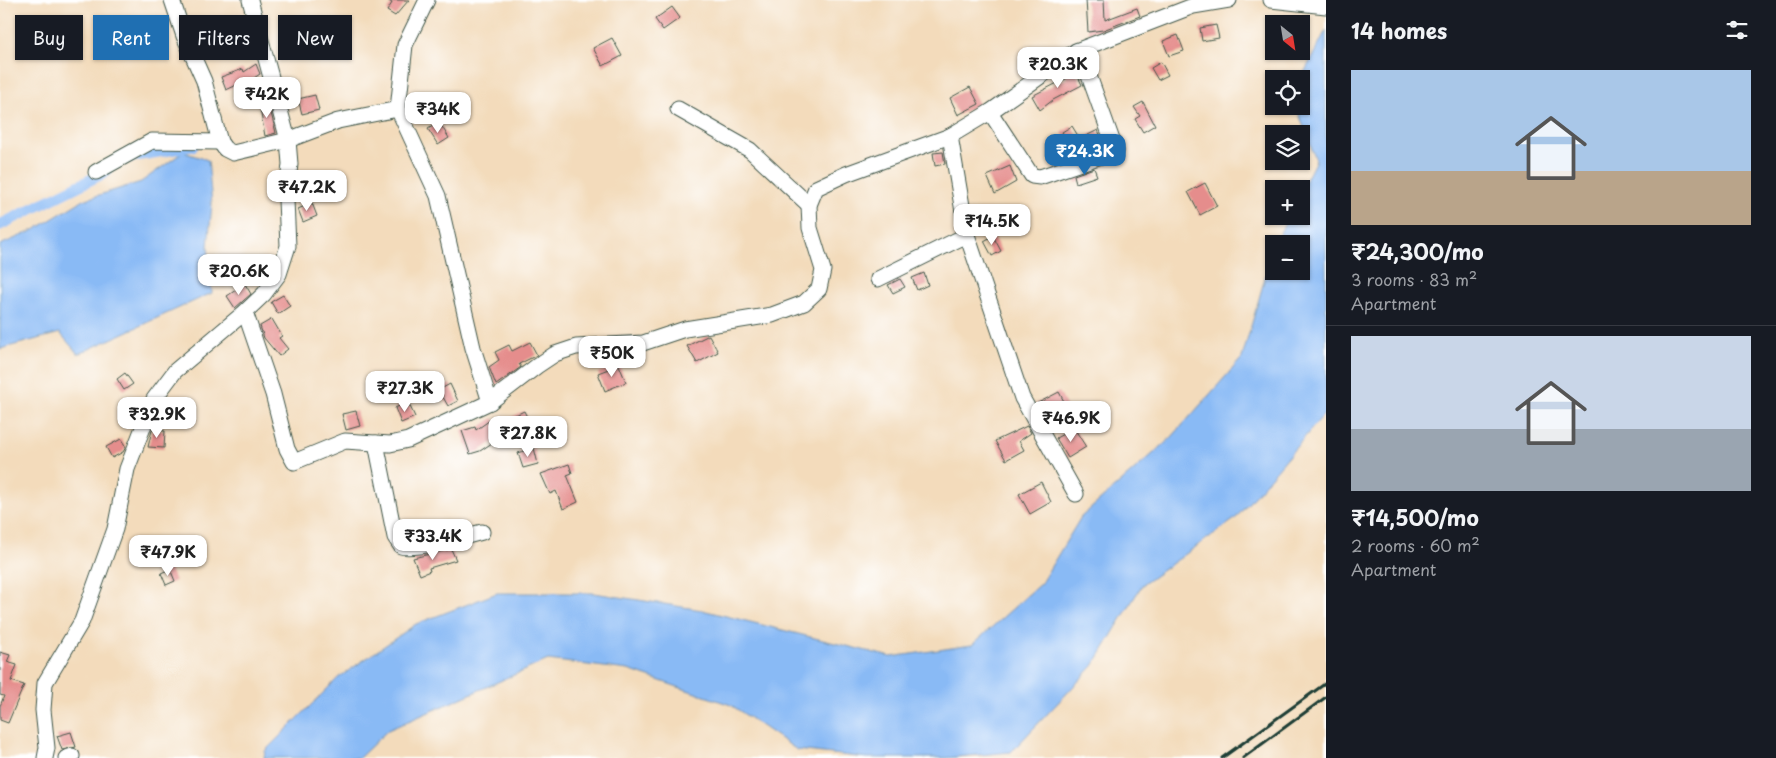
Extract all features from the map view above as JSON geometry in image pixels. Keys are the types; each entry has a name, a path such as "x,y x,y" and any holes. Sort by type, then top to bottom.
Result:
{"street":[{"path":"172,0 184,36 204,81 220,142 225,149 233,152 288,140 338,122 398,109"},
{"path":"45,758 47,748 43,710 45,683 82,621 115,529 127,469 154,399 175,371 264,294 279,274 288,246 286,200 290,164 288,140 250,0"},
{"path":"427,0 405,45 398,109 438,196 474,348 490,402"},
{"path":"245,312 272,394 287,449 294,462 345,441 390,444 408,440 490,402 555,354 576,347 643,343 685,329 772,315 804,303 819,289 823,270 810,228 809,205 816,188 846,174 950,136 990,112 1076,51 1194,6 1229,0"},
{"path":"1271,0 1326,6"},
{"path":"990,112 1032,176 1040,177 1116,151 1088,73 1076,51"},
{"path":"678,110 750,150 809,205"},
{"path":"950,136 966,235 1022,398 1076,494"},
{"path":"96,172 152,141 220,142"},
{"path":"878,279 966,235"},
{"path":"376,443 396,537 401,546 415,548 429,542 464,538 482,532"}],"water":[{"path":"1326,30 1326,412 1235,519 1142,585 1093,666 1011,752 946,758 867,758 797,750 731,705 628,670 548,660 388,730 359,758 264,758 265,751 338,678 416,624 497,593 594,593 702,610 891,657 972,645 1041,583 1081,517 1171,438 1242,358 1265,278 1265,280 1310,280 1310,235 1279,235 1284,225 1310,225 1310,180 1306,180 1316,160 1310,144 1310,125 1303,125 1299,115 1310,115 1310,70 1306,70"},
{"path":"183,152 208,160 212,204 208,246 212,293 78,354 60,333 0,349 0,245 34,230 83,200 141,182"}],"building":[{"path":"387,0 409,0 395,16 387,11 392,3"},
{"path":"1086,0 1104,0 1105,20 1137,8 1140,16 1103,30 1088,32"},
{"path":"672,7 680,18 663,30 655,19"},
{"path":"1216,25 1219,38 1202,41 1200,28"},
{"path":"1178,35 1184,51 1169,56 1163,41"},
{"path":"612,38 622,56 603,66 593,48"},
{"path":"1161,62 1168,75 1158,80 1151,68"},
{"path":"256,64 260,74 248,82 249,87 239,90 237,85 226,90 221,77 243,69 244,72"},
{"path":"1074,68 1082,85 1053,100 1040,110 1032,96 1067,78 1064,73"},
{"path":"970,87 979,104 958,115 950,98"},
{"path":"315,95 319,110 302,114 298,99"},
{"path":"268,101 276,133 265,136 259,103"},
{"path":"1143,102 1155,125 1143,132 1135,119 1140,116 1134,107"},
{"path":"439,122 449,138 438,145 428,129"},
{"path":"1072,126 1080,139 1098,130 1104,145 1075,155 1062,132"},
{"path":"943,152 945,164 935,166 933,153"},
{"path":"1010,166 1016,182 995,194 987,176"},
{"path":"1094,168 1097,176 1076,183 1074,175"},
{"path":"1205,183 1217,206 1200,215 1188,192"},
{"path":"312,203 317,216 303,222 298,209"},
{"path":"993,236 1001,251 992,256 984,241"},
{"path":"924,273 928,285 917,290 912,278"},
{"path":"900,279 905,287 893,293 888,285"},
{"path":"245,284 251,294 235,308 227,296"},
{"path":"283,295 290,306 278,314 271,302"},
{"path":"272,319 282,336 279,338 288,349 279,356 264,338 260,326"},
{"path":"709,335 718,352 697,363 687,346"},
{"path":"530,342 537,355 519,364 521,367 496,385 489,367 499,360 495,352 509,345 512,351"},
{"path":"619,365 626,382 605,391 598,373"},
{"path":"125,373 133,384 124,390 117,379"},
{"path":"450,384 458,401 448,406 439,390"},
{"path":"1059,392 1068,409 1052,418 1051,415 1044,418 1036,404"},
{"path":"408,402 415,417 401,423 395,408"},
{"path":"356,411 360,426 346,430 342,414"},
{"path":"524,411 532,427 513,437 510,431 480,451 470,454 462,431 475,427 476,430 493,418 497,424"},
{"path":"1027,426 1031,433 1019,441 1024,450 1006,460 995,441"},
{"path":"1074,428 1086,447 1068,458 1056,438"},
{"path":"152,430 165,431 164,448 148,447"},
{"path":"121,439 126,447 123,452 112,458 106,447"},
{"path":"534,448 538,464 523,468 518,453"},
{"path":"569,464 572,473 567,475 578,502 563,509 556,491 550,494 541,474"},
{"path":"1041,482 1051,502 1030,514 1019,494"},
{"path":"451,549 456,560 429,568 430,571 420,575 413,558"},
{"path":"170,569 175,581 166,585 161,573"},
{"path":"0,652 10,655 7,662 17,665 11,681 24,685 8,723 0,720 0,706 4,696 0,695"},
{"path":"71,732 76,747 62,750 57,736"}],"waterway":[{"path":"130,157 193,146"},
{"path":"0,225 106,172"}],"railway":[{"path":"1222,758 1326,683"},
{"path":"1243,758 1326,697"}]}
